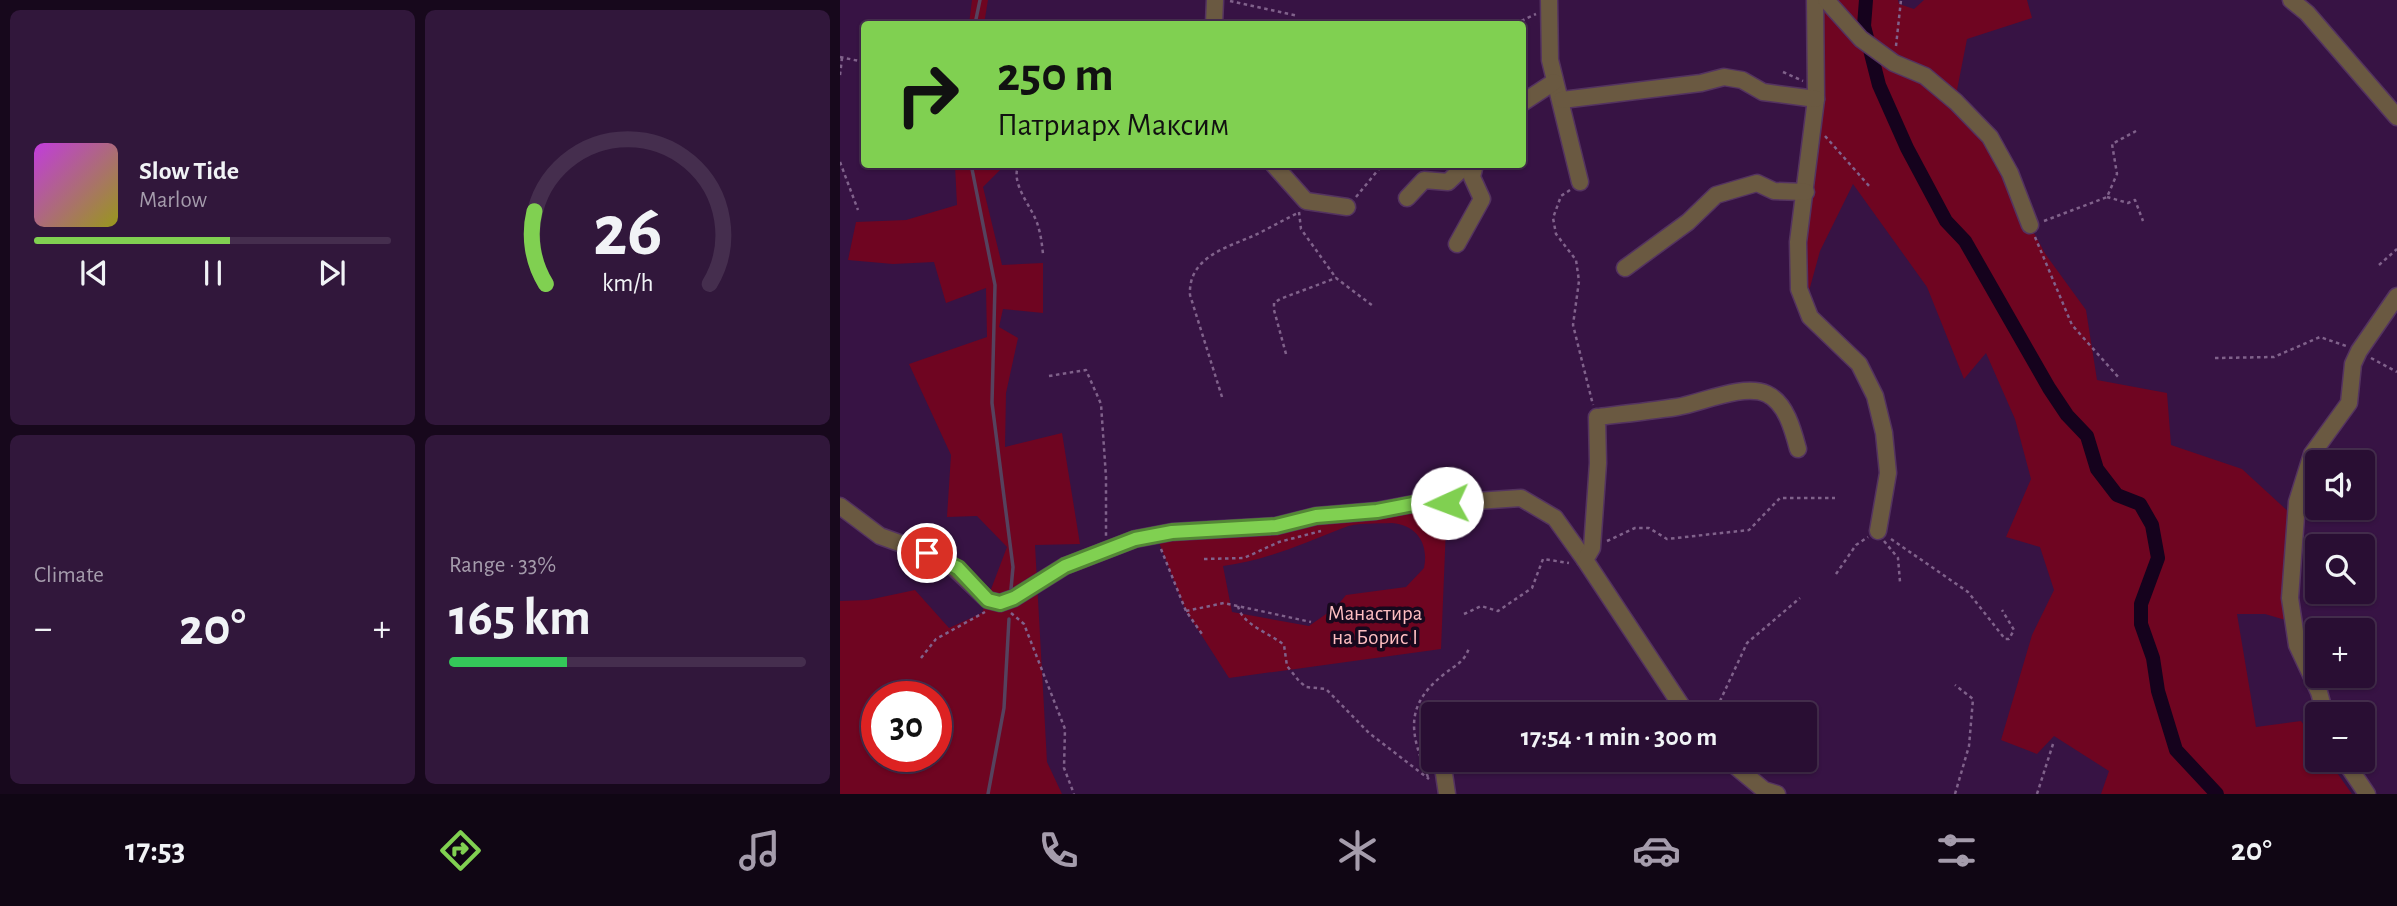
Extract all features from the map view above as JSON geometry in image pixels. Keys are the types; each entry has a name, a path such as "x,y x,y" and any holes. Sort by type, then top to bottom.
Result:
{"street":[{"path":"1214,21 1215,0"},
{"path":"1815,0 1816,93 1798,242 1799,289 1810,317 1859,364 1875,396 1884,433 1888,473 1878,531"},
{"path":"1826,0 1861,40 1894,63 1925,76 1956,102 1990,137 2010,173 2030,225"},
{"path":"2291,0 2307,13 2397,117"},
{"path":"1549,4 1554,82 1562,100 1580,182"},
{"path":"1562,100 1701,83 1724,77 1742,80 1763,92 1816,93"},
{"path":"1526,100 1554,82"},
{"path":"1277,168 1306,201 1347,206"},
{"path":"1407,198 1424,180 1448,182 1463,168"},
{"path":"1457,244 1482,199 1472,177 1474,168"},
{"path":"1625,268 1688,222 1716,195 1757,183 1774,191 1806,192"},
{"path":"2322,702 2297,645 2290,598 2297,502 2312,454 2348,403 2353,364 2359,351 2397,296"},
{"path":"1588,554 1598,463 1597,417 1675,408 1702,403 1720,395 1757,392 1767,394 1783,412 1791,424 1798,449"},
{"path":"840,506 880,536 946,560 988,600 995,601 1007,600 1024,593 1065,566 1104,549 1156,535 1276,526 1316,516 1377,511 1429,501 1521,498 1555,518 1588,554 1680,702"},
{"path":"1444,772 1446,791"},
{"path":"1742,772 1764,790 1777,794"},
{"path":"2352,772 2367,794"}],"path":[{"path":"1223,0 1298,16"},
{"path":"1894,63 1901,0"},
{"path":"1519,21 1549,4"},
{"path":"840,75 841,57 861,61"},
{"path":"1783,72 1816,93"},
{"path":"1814,123 1870,187"},
{"path":"2120,379 2072,325 2030,225 2090,206 2107,197 2117,174 2112,144 2136,131"},
{"path":"840,162 858,210"},
{"path":"1018,168 1018,186 1038,225 1043,254"},
{"path":"1347,206 1380,168"},
{"path":"1580,182 1561,196 1553,218 1556,234 1576,260 1579,281 1573,325 1597,417"},
{"path":"2107,197 2134,201 2143,221"},
{"path":"1222,397 1189,281 1199,265 1213,253 1299,212 1301,229 1336,278 1373,306"},
{"path":"2379,265 2397,249"},
{"path":"1286,354 1273,303 1336,278"},
{"path":"2215,358 2274,357 2320,337 2359,351 2397,372"},
{"path":"1049,376 1086,370 1099,397 1106,477 1104,549"},
{"path":"1464,614 1481,606 1498,611 1532,588 1543,559 1579,565 1588,554 1635,527 1649,528 1667,539 1749,530 1780,498 1835,498"},
{"path":"1204,559 1244,558 1279,542 1317,533 1325,524 1316,516"},
{"path":"1836,574 1856,545 1878,531"},
{"path":"1878,531 1898,558 1900,582"},
{"path":"1878,531 1968,592 2005,639 2008,639 2014,630 2002,610"},
{"path":"1156,535 1186,611 1202,634"},
{"path":"1720,702 1747,643 1800,598"},
{"path":"921,658 936,639 984,614 995,601"},
{"path":"1186,611 1224,603 1311,622"},
{"path":"1238,606 1241,615 1284,646 1287,666 1299,681 1306,687 1326,690 1369,733 1446,791"},
{"path":"1018,617 1024,624 1065,729 1064,768 1074,794"},
{"path":"1429,779 1416,748 1412,724 1417,708 1437,681 1465,660 1469,648"},
{"path":"1955,685 1973,699 1969,746 1955,794"},
{"path":"2037,794 2053,744"}],"green space":[{"path":"972,0 988,0 984,21 969,21"},
{"path":"1820,0 1898,0 1899,4 1914,9 1924,0 2027,0 2032,18 1967,39 1957,90 1993,139 2017,202 2046,255 2086,310 2097,380 2167,393 2171,445 2242,469 2292,515 2289,621 2265,614 2237,614 2256,727 2301,721 2305,726 2305,772 2336,772 2352,794 2101,794 2109,771 2054,736 2037,754 2001,740 2032,635 2054,590 2040,547 2006,537 2031,479 2015,419 1986,353 1964,379 1927,287 1853,184 1820,251 1809,291 1800,256"},
{"path":"955,168 1002,168 983,187 1002,265 1043,263 1043,313 1003,309 999,327 1018,338 1006,393 1005,447 1062,433 1080,544 1035,545 1047,762 1062,794 840,794 840,601 868,600 915,590 949,628 982,613 1007,547 977,516 947,517 951,455 909,364 987,337 986,288 946,303 934,262 893,264 848,260 856,222 906,220 957,205"},
{"name":"Манастира на Борис І","path":"1447,503 1441,649 1229,678 1186,611 1156,535","holes":["1392,523 1408,527 1419,537 1425,551 1424,568 1406,587 1346,595 1336,607 1309,626 1232,612 1223,566 1269,556 1349,526"]}],"waterway":[{"path":"976,21 980,0"},
{"path":"1866,0 1864,26 1879,85 1907,148 1946,221 1965,241 2049,388 2067,415 2087,436 2097,469 2117,495 2140,504 2152,525 2158,558 2141,604 2141,624 2153,658 2158,691 2176,750 2217,794"},
{"path":"972,168 995,285 992,403 1013,567 1011,589"},
{"path":"988,794 1004,708 1009,619"}],"route":[{"path":"927,553 958,568 988,600 1000,603 1014,598 1065,566 1111,546 1135,539 1172,532 1276,526 1316,516 1377,511 1429,501 1447,503"}]}
